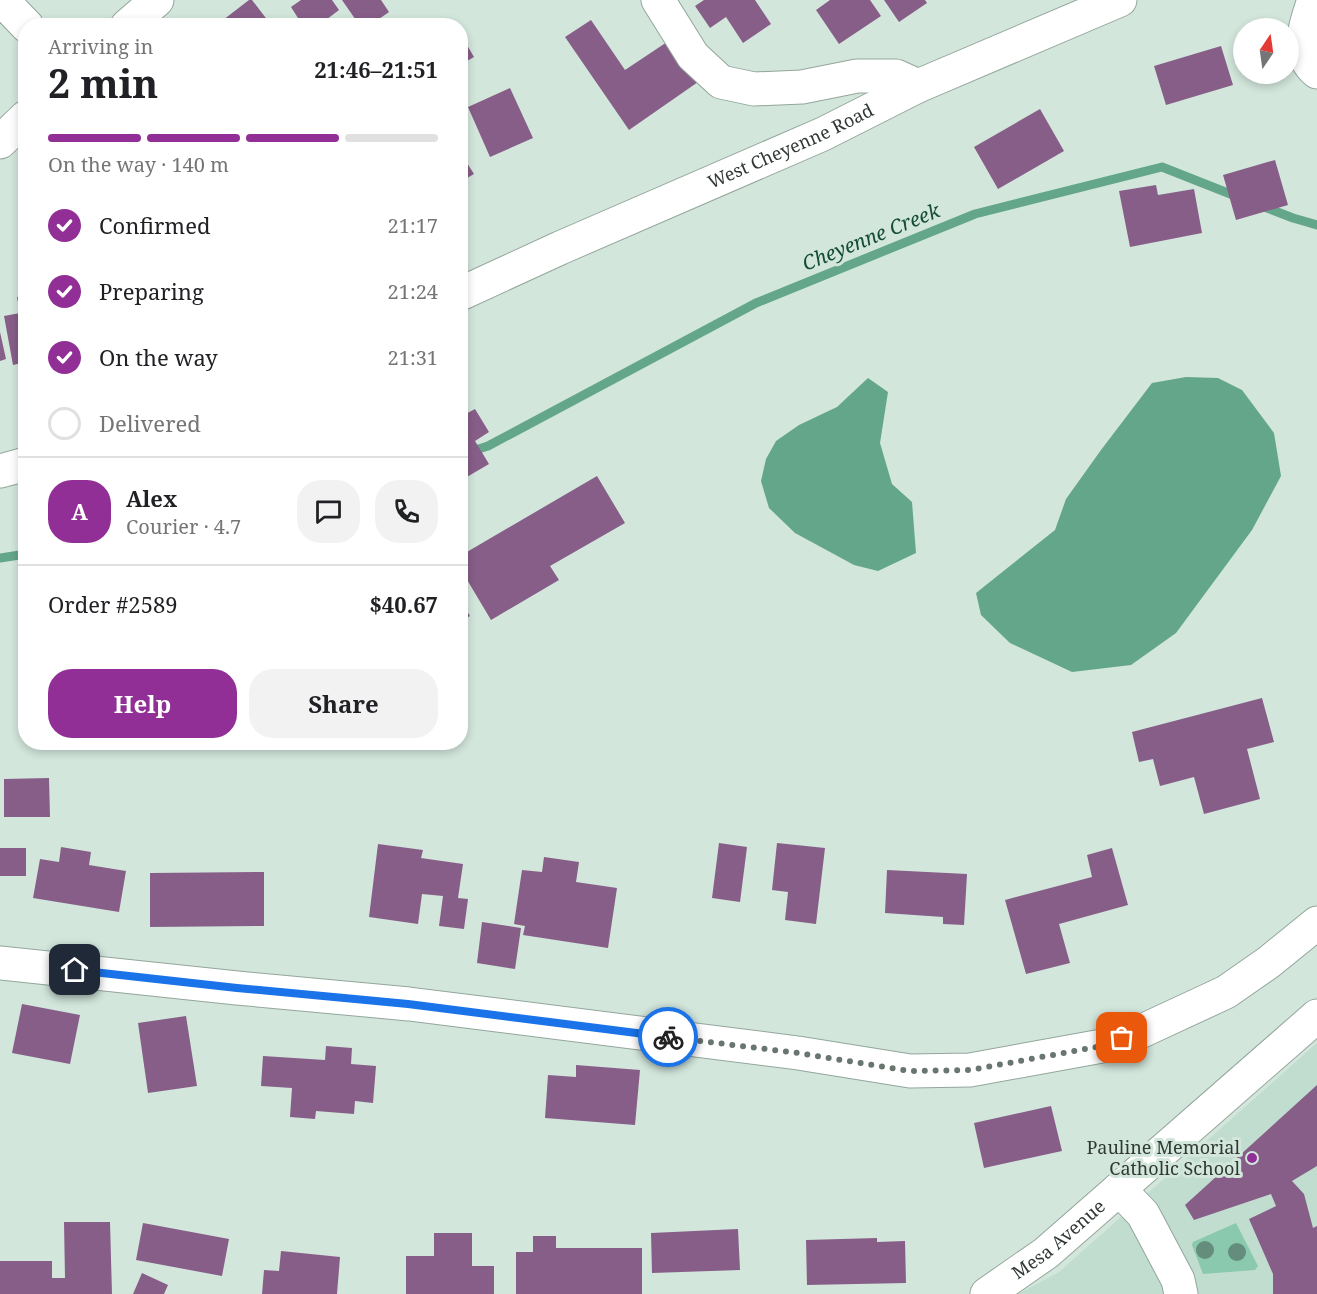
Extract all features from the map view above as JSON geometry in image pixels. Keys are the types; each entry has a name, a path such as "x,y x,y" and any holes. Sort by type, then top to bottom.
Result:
{"street":[{"path":"2,0 19,18"},
{"path":"136,18 157,0"},
{"path":"658,0 693,56 721,82 754,89 790,88 857,76 896,76 918,86"},
{"name":"West Cheyenne Road","path":"468,290 823,134 918,86 1120,0"},
{"path":"1314,0 1304,29 1304,51 1309,65 1317,72"},
{"path":"0,142 18,125"},
{"path":"0,471 18,466"},
{"path":"0,963 408,1004 798,1053 910,1071 970,1070 1102,1046 1142,1031 1226,992 1269,962 1317,923"},
{"name":"Mesa Avenue","path":"987,1294 1046,1252 1317,1016"},
{"path":"1119,1189 1143,1214 1178,1280 1181,1294"}],"shaded area":[{"path":"1186,377 1218,378 1242,390 1274,433 1281,476 1252,530 1176,633 1131,665 1072,672 1010,643 981,615 976,593 1055,530 1066,499 1152,383"},
{"path":"868,378 888,392 880,443 892,484 912,502 916,553 878,571 854,565 795,533 769,508 761,481 766,459 776,441 799,425 837,407"},
{"name":"Pauline Memorial Catholic School","path":"1317,1043 1317,1294 1018,1294 1059,1272"},
{"path":"1236,1223 1258,1266 1255,1270 1203,1274 1192,1245 1193,1242"}],"building":[{"path":"252,0 266,18 226,18"},
{"path":"301,0 332,0 339,10 328,18 298,18 291,7"},
{"path":"342,0 381,0 389,12 380,18 354,18"},
{"path":"704,0 755,0 771,24 743,43 726,17 710,28 695,6"},
{"path":"830,0 870,0 881,16 839,44 816,10"},
{"path":"884,0 925,0 927,3 899,22"},
{"path":"591,20 625,70 670,40 698,82 629,130 565,37"},
{"path":"1221,46 1233,85 1166,105 1154,66"},
{"path":"468,47 474,57 468,60"},
{"path":"510,88 533,138 490,157 468,107"},
{"path":"1040,109 1064,151 998,189 974,147"},
{"path":"1275,160 1288,205 1236,220 1223,175"},
{"path":"468,165 474,174 468,178"},
{"path":"1156,185 1158,195 1194,189 1202,233 1130,247 1119,191"},
{"path":"18,313 18,364 13,365 4,316"},
{"path":"0,332 6,359 0,361"},
{"path":"475,409 489,432 475,441 489,464 468,476 468,413"},
{"path":"597,476 625,523 550,566 559,580 491,620 468,581 468,551"},
{"path":"1262,698 1274,742 1247,749 1260,799 1204,814 1194,777 1160,786 1153,759 1139,762 1132,732"},
{"path":"49,778 50,817 4,817 4,779"},
{"path":"719,843 747,847 740,902 712,898"},
{"path":"777,843 825,848 816,924 785,920 788,892 772,890"},
{"path":"378,844 423,850 421,858 463,864 458,898 468,899 464,929 439,926 443,896 422,894 418,924 369,917"},
{"path":"61,847 91,852 89,865 126,871 119,912 33,898 40,859 59,862"},
{"path":"0,848 26,848 26,876 0,876"},
{"path":"1112,848 1128,905 1059,924 1070,963 1026,974 1005,900 1092,877 1087,855"},
{"path":"544,857 579,862 576,882 617,888 608,948 523,935 525,926 514,924 522,870 542,872"},
{"path":"887,870 967,874 964,925 943,924 943,917 885,913"},
{"path":"264,872 264,926 150,927 150,873"},
{"path":"482,922 521,928 515,969 477,963"},
{"path":"22,1004 80,1015 70,1064 12,1053"},
{"path":"186,1016 197,1086 148,1093 138,1023"},
{"path":"326,1046 352,1048 351,1064 376,1066 373,1103 355,1101 354,1114 316,1111 315,1119 290,1117 292,1088 261,1086 263,1056 325,1060"},
{"path":"576,1065 640,1070 635,1125 545,1118 548,1075 576,1077"},
{"path":"1317,1085 1317,1166 1292,1181 1304,1194 1313,1228 1317,1226 1317,1294 1273,1294 1273,1274 1249,1219 1276,1206 1271,1194 1194,1220 1185,1205"},
{"path":"1051,1106 1062,1151 984,1168 974,1123"},
{"path":"64,1222 110,1222 112,1294 0,1294 0,1261 52,1261 52,1278 65,1278"},
{"path":"143,1223 229,1239 222,1276 136,1260"},
{"path":"738,1229 740,1270 652,1273 651,1233"},
{"path":"434,1233 472,1233 472,1266 494,1266 494,1294 406,1294 406,1256 434,1256"},
{"path":"533,1236 556,1236 556,1248 642,1248 642,1294 516,1294 516,1252 533,1252"},
{"path":"877,1238 877,1242 905,1241 906,1283 807,1285 806,1240"},
{"path":"281,1251 340,1257 337,1294 262,1294 264,1270 279,1271"},
{"path":"142,1273 168,1285 164,1294 133,1294"}],"waterway":[{"name":"Cheyenne Creek","path":"469,452 488,446 756,303 975,214 1162,167 1238,197"},
{"name":"Cheyenne Creek","path":"1262,206 1317,225"},
{"name":"Cheyenne Creek","path":"0,558 18,555"}],"way so far":[{"path":"668,1037 798,1053 910,1071 970,1070 1102,1046 1122,1038"}],"place":[{"name":"Pauline Memorial Catholic School","path":"1252,1158"}],"route":[{"path":"75,970 408,1004 668,1037"}]}
